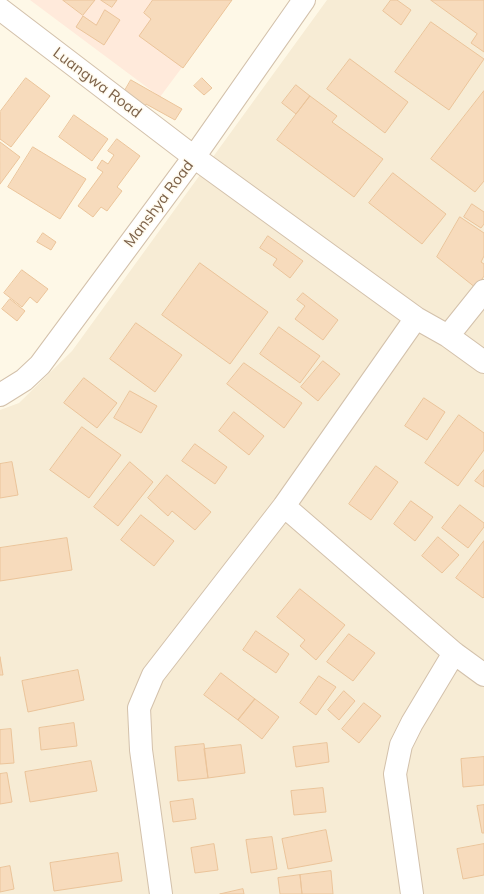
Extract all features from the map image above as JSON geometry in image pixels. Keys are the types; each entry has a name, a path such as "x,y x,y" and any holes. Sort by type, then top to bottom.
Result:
{"street":[{"name":"Manshya Road","path":"0,395 24,380 40,365 194,157 304,0"},
{"name":"Luangwa Road","path":"0,9 194,157 416,318 448,336 484,362"},
{"path":"448,336 484,290"},
{"path":"161,894 141,750 139,708 153,676 284,506 416,318"},
{"path":"284,506 454,653 484,675"},
{"path":"412,894 395,774 401,746 412,723 454,653"}],"shaded area":[{"path":"30,0 232,0 160,97"},
{"path":"327,0 484,0 484,894 0,894 0,410 19,403 72,351"}],"building":[{"path":"63,0 95,0 83,15"},
{"path":"101,0 117,0 112,7"},
{"path":"153,0 232,0 183,68 139,36 151,19 144,13"},
{"path":"391,0 397,0 411,10 401,25 383,11"},
{"path":"431,0 484,0 484,52 471,43 477,34"},
{"path":"105,10 120,20 104,45 76,27 83,16 96,25"},
{"path":"431,22 484,59 449,110 395,72"},
{"path":"350,59 408,102 385,133 327,89"},
{"path":"26,78 50,96 11,147 0,139 0,112"},
{"path":"202,78 212,88 204,95 194,86"},
{"path":"131,80 182,109 175,120 146,104 145,106 123,94"},
{"path":"296,85 310,96 296,114 282,103"},
{"path":"484,91 484,181 475,192 431,159"},
{"path":"310,96 337,116 332,122 383,159 354,197 277,140"},
{"path":"74,115 108,139 92,161 59,137"},
{"path":"117,139 140,156 117,187 122,191 107,211 101,207 93,217 78,206 103,172 97,168 102,160 108,164 114,155 108,151"},
{"path":"0,142 20,157 0,184"},
{"path":"33,147 86,179 60,219 8,187"},
{"path":"393,173 446,214 422,244 369,203"},
{"path":"472,204 484,212 484,224 481,228 464,217"},
{"path":"460,217 484,233 484,256 481,262 484,264 484,276 476,288 437,257"},
{"path":"43,233 56,242 51,250 37,242"},
{"path":"268,236 303,261 290,278 273,265 277,259 260,248"},
{"path":"200,263 268,312 230,364 162,315"},
{"path":"22,270 48,289 37,303 30,297 22,307 4,293"},
{"path":"303,293 338,320 323,340 295,319 305,306 297,300"},
{"path":"10,299 25,311 17,321 2,309"},
{"path":"136,323 182,355 155,392 110,359"},
{"path":"279,327 320,356 300,383 260,354"},
{"path":"323,361 340,374 318,401 301,387"},
{"path":"244,363 302,403 284,428 227,384"},
{"path":"84,378 117,403 97,428 64,403"},
{"path":"130,391 157,406 141,433 114,418"},
{"path":"424,398 445,412 427,440 405,426"},
{"path":"234,412 264,436 249,455 219,431"},
{"path":"459,415 484,433 484,450 458,486 425,463"},
{"path":"82,427 121,455 89,498 50,470"},
{"path":"195,444 227,467 215,484 182,461"},
{"path":"12,462 18,495 0,498 0,464"},
{"path":"130,462 153,482 118,526 94,507"},
{"path":"376,466 398,482 371,520 349,504"},
{"path":"484,470 484,487 475,481"},
{"path":"167,475 211,512 195,530 172,511 168,516 148,498"},
{"path":"411,501 433,517 415,541 394,524"},
{"path":"460,505 484,523 484,527 468,548 442,528"},
{"path":"141,515 174,541 154,566 121,540"},
{"path":"438,537 459,555 442,573 422,556"},
{"path":"67,538 72,570 0,581 0,548"},
{"path":"484,541 484,597 483,598 456,578"},
{"path":"300,589 345,625 316,660 300,646 305,640 277,617"},
{"path":"256,631 289,654 276,673 243,650"},
{"path":"349,634 375,653 353,681 327,662"},
{"path":"0,657 3,675 0,675"},
{"path":"78,670 84,700 28,712 22,681"},
{"path":"221,673 255,699 238,720 204,695"},
{"path":"319,676 336,687 316,715 300,703"},
{"path":"344,691 355,701 339,720 328,710"},
{"path":"255,699 279,717 262,739 238,720"},
{"path":"364,703 381,716 359,743 342,729"},
{"path":"74,723 77,746 41,750 39,728"},
{"path":"11,729 14,763 0,764 0,730"},
{"path":"327,743 329,762 296,767 293,747"},
{"path":"204,744 208,778 178,781 175,747"},
{"path":"241,745 245,773 208,778 204,749"},
{"path":"484,757 484,785 463,787 461,759"},
{"path":"91,761 97,791 30,802 25,772"},
{"path":"7,773 12,802 0,804 0,774"},
{"path":"323,788 326,812 294,815 291,791"},
{"path":"193,799 196,819 173,822 170,802"},
{"path":"484,805 484,833 482,833 477,806"},
{"path":"326,830 332,861 288,869 282,839"},
{"path":"272,837 277,869 251,873 246,840"},
{"path":"214,844 218,870 195,873 191,848"},
{"path":"484,844 484,875 463,879 457,849"},
{"path":"118,853 122,881 54,891 50,863"},
{"path":"10,866 14,889 0,892 0,868"},
{"path":"331,871 333,894 302,894 300,875"},
{"path":"300,875 302,894 280,894 278,878"},
{"path":"243,889 244,894 220,894"}]}
